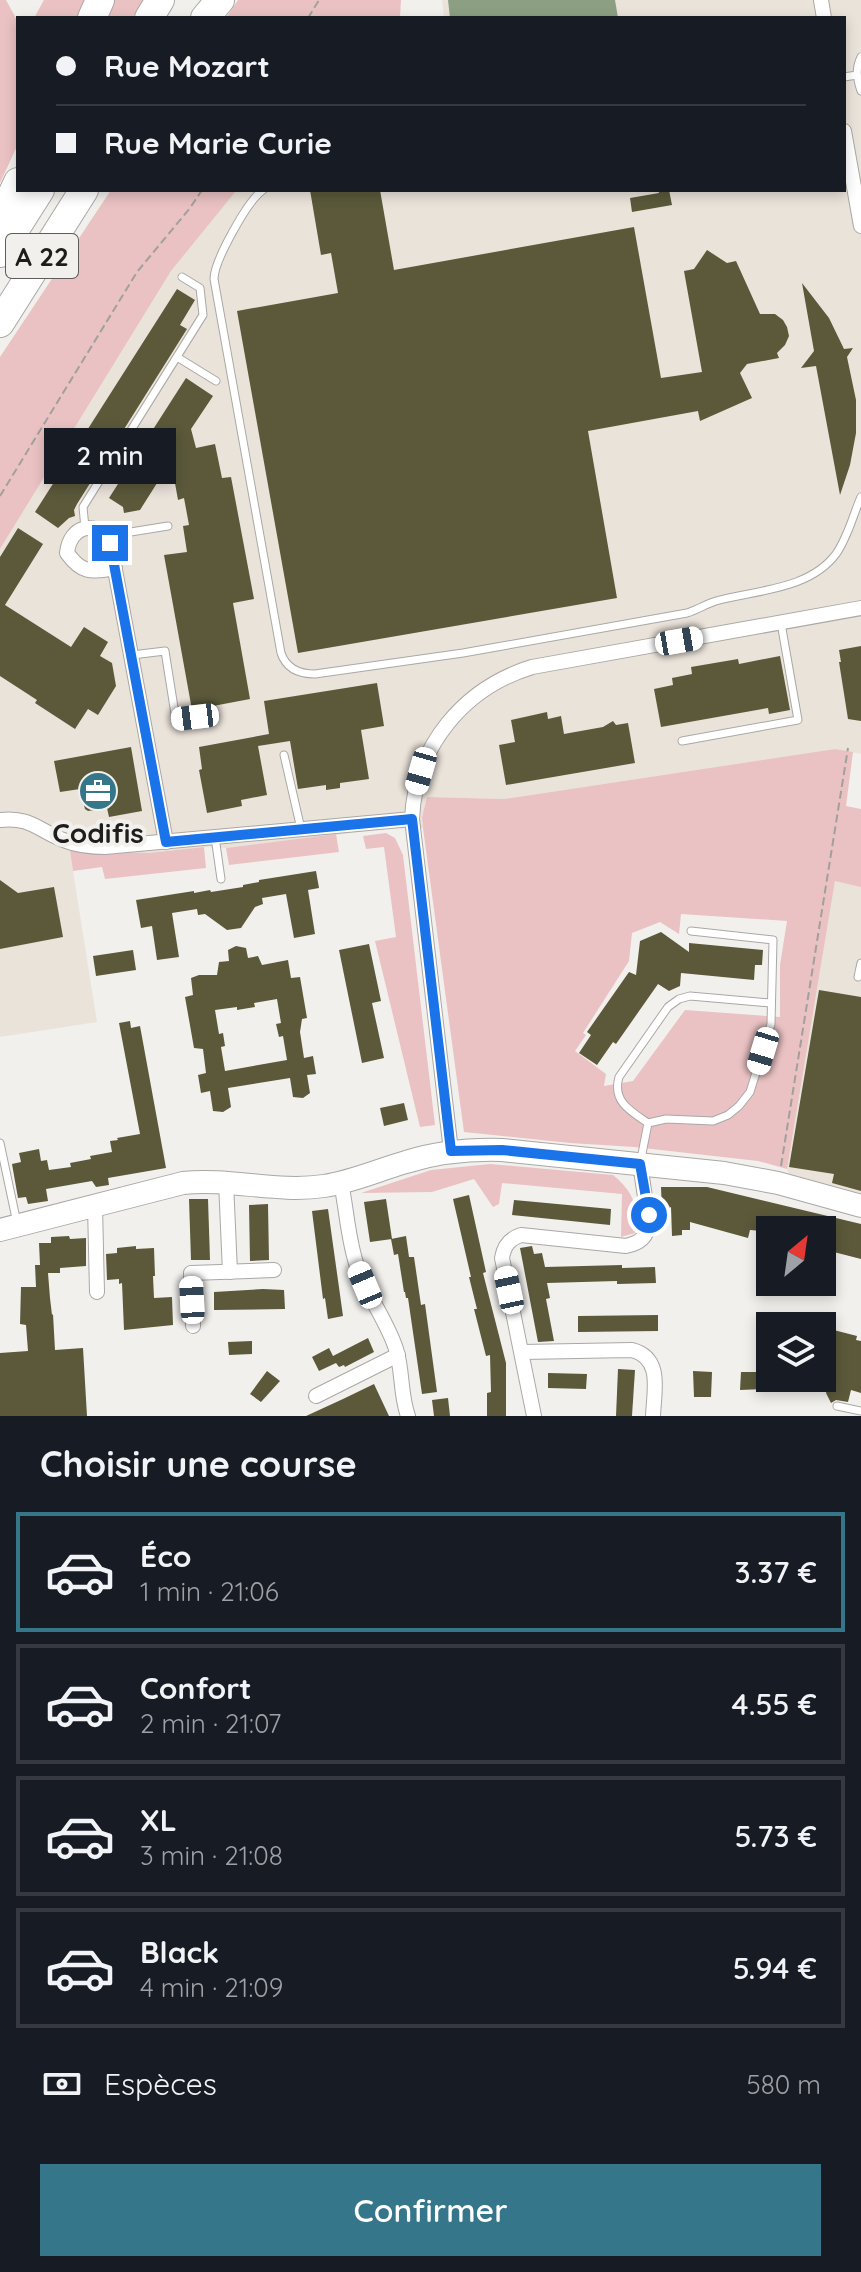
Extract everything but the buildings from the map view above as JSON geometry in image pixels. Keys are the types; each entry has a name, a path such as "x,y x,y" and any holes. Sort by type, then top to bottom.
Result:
{"highway":[{"path":"207,16 220,0"},
{"path":"0,221 16,186"},
{"name":"A 22","path":"0,253 39,192"},
{"name":"A 22","path":"0,323 83,192"}],"street":[{"path":"846,139 857,186 861,226"},
{"path":"115,568 92,572 75,564 67,553 74,534 85,528 95,528 104,533 110,543 115,568 132,655 166,842"},
{"path":"451,1151 412,819 421,771 437,736 459,709 497,681 532,667 861,608"},
{"path":"0,820 30,821 66,841 93,847 412,819"},
{"path":"8,1228 183,1183 226,1182 299,1188 341,1183 414,1159 451,1151 502,1150 724,1173 778,1183 861,1206"},
{"path":"534,1416 502,1258 508,1242 521,1235 626,1246 636,1244 648,1232 649,1223 640,1164"},
{"path":"226,1182 230,1272"},
{"path":"341,1183 353,1255 394,1342 408,1416"},
{"path":"95,1206 97,1292"},
{"path":"193,1326 191,1273 274,1270"},
{"path":"522,1352 632,1350 642,1353 649,1358 654,1372 653,1416"},
{"path":"316,1396 398,1355"}],"lane":[{"path":"861,57 857,66 861,91"},
{"path":"846,77 857,75"},
{"path":"261,192 251,201 217,261 214,279 281,653 287,665 298,672 315,674 463,653 687,613 712,602 789,584 811,576 829,563 841,547 861,497"},
{"path":"85,528 83,507 203,315 200,288 182,277"},
{"path":"177,357 216,381"},
{"path":"106,536 168,526"},
{"path":"682,741 798,720 781,623"},
{"path":"132,655 165,651 176,720 215,715"},
{"path":"284,755 301,829"},
{"path":"215,837 221,879"},
{"path":"648,1123 666,1119 713,1121 728,1115 750,1092 771,1024 773,940 691,931"},
{"path":"858,977 861,963"},
{"path":"648,1123 624,1104 617,1095 616,1086 619,1077 668,1007 690,996 771,1003"},
{"path":"640,1164 648,1123"},
{"path":"0,1143 8,1228"},
{"path":"837,1406 861,1411"}],"path":[{"path":"0,496 137,272 201,192"},
{"path":"778,1183 848,748"}],"shaded area":[{"path":"0,0 6,0 16,18 16,148 0,183"},
{"path":"44,0 93,0 85,16 35,16"},
{"path":"109,0 144,0 133,16 102,16"},
{"path":"238,0 401,0 400,16 227,16"},
{"path":"442,0 861,0 861,754 835,749 504,799 427,797 423,828 393,828 226,848 204,847 148,853 70,852 97,1022 0,1037 0,549 171,271 235,192 846,192 846,16 444,16"},
{"path":"448,0 615,0 618,16 450,16"},
{"path":"110,192 235,192 171,271 0,549 0,357"},
{"path":"835,749 853,752 846,806 861,809 861,887 835,881 787,1169 758,1161 464,1132 422,817 427,797 504,799","holes":["681,914 787,921 780,965 780,1017 685,1010 633,1081 604,1086 606,1074 575,1051 586,1035 583,1033 629,961 632,933 660,922 679,934"]},
{"path":"861,809 861,1197 789,1175 787,1169 835,881"},
{"path":"386,833 395,838 403,855 435,1125 420,1127 375,941 396,937 384,847 366,849 363,836"},
{"path":"336,834 339,852 229,865 226,848"},
{"path":"204,847 206,868 105,879 102,867 73,871 70,851 148,853"},
{"path":"490,1164 613,1175 626,1187 636,1208 635,1233 621,1237 622,1194 502,1183 499,1204 493,1207 474,1179 432,1192 361,1193 431,1170"}],"place":[{"name":"Codifis","path":"98,791"}],"route":[{"path":"110,543 166,842 412,819 451,1151 502,1150 640,1164 649,1215"}]}
